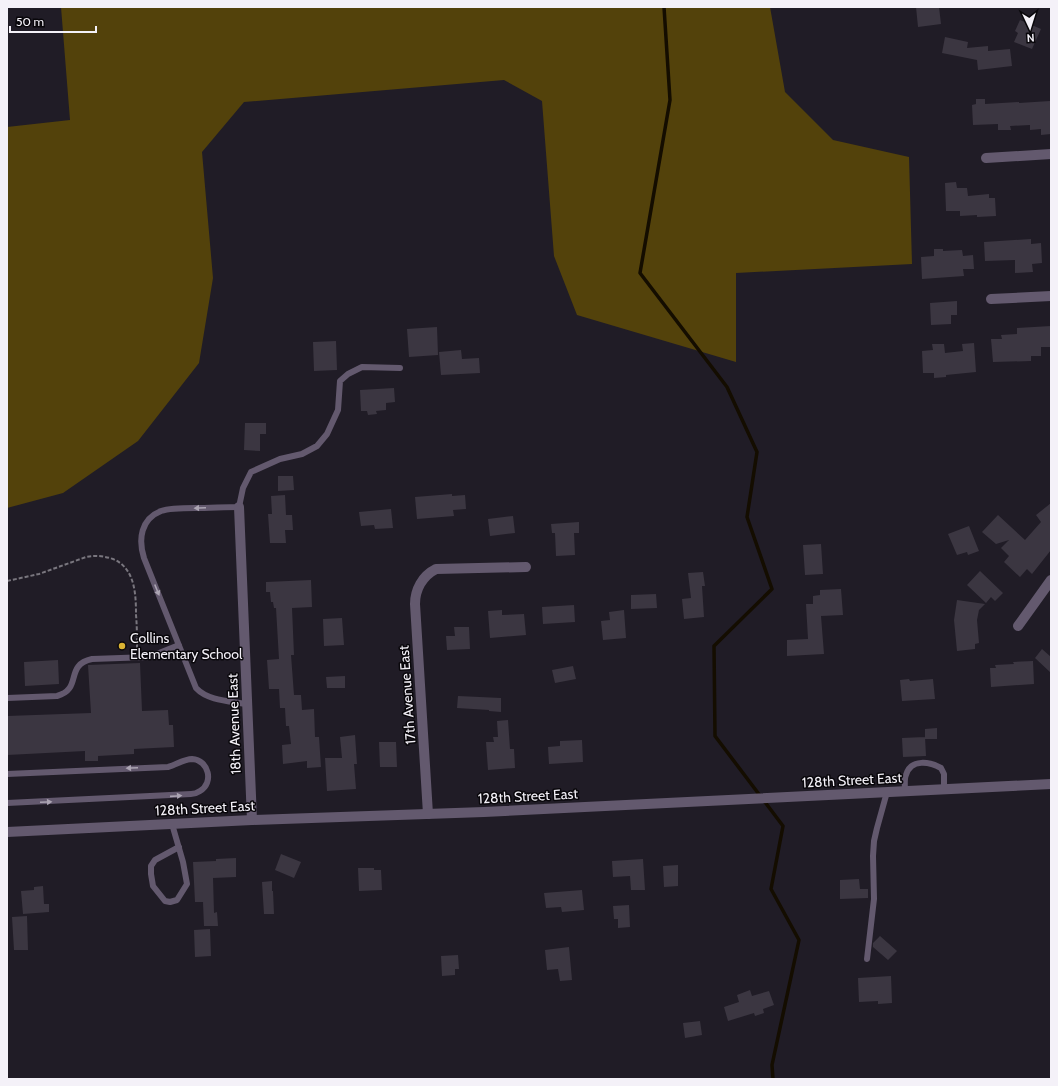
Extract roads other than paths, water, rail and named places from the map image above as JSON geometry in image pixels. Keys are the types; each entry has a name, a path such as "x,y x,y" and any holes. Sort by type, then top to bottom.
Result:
{"street":[{"path":"986,158 1051,154"},
{"path":"991,299 1051,296"},
{"name":"18th Avenue East","path":"239,507 252,820"},
{"name":"17th Avenue East","path":"428,814 415,604 416,591 426,576 436,569 526,567"},
{"path":"1018,626 1051,580"},
{"name":"128th Street East","path":"7,832 252,820 428,814 1051,784"}],"lane":[{"path":"246,704 216,699 200,692 196,688 144,558 141,547 141,534 146,523 152,516 163,510 239,507 243,488 251,472 280,459 302,454 317,446 328,434 338,410 340,381 348,374 362,367 400,368"},
{"path":"7,698 57,696 64,694 69,690 76,670 84,660 149,657 179,645"},
{"path":"7,774 168,767 192,759 197,760 204,765 208,780 203,789 196,793 174,796 7,803"},
{"path":"906,791 905,776 909,767 924,762 934,764 942,768 944,774 944,789"},
{"path":"867,959 874,899 874,841 887,792"},
{"path":"172,824 184,862 187,884 177,900 170,902 165,901 153,886 151,881 151,866 155,860 179,847"}],"waterway":[{"path":"664,7 670,100 640,273 727,387 757,452 747,517 772,589 714,646 715,736 783,826 771,889 799,940 772,1065 773,1079"}],"place":[{"name":"Collins Elementary School","path":"122,646"}]}
